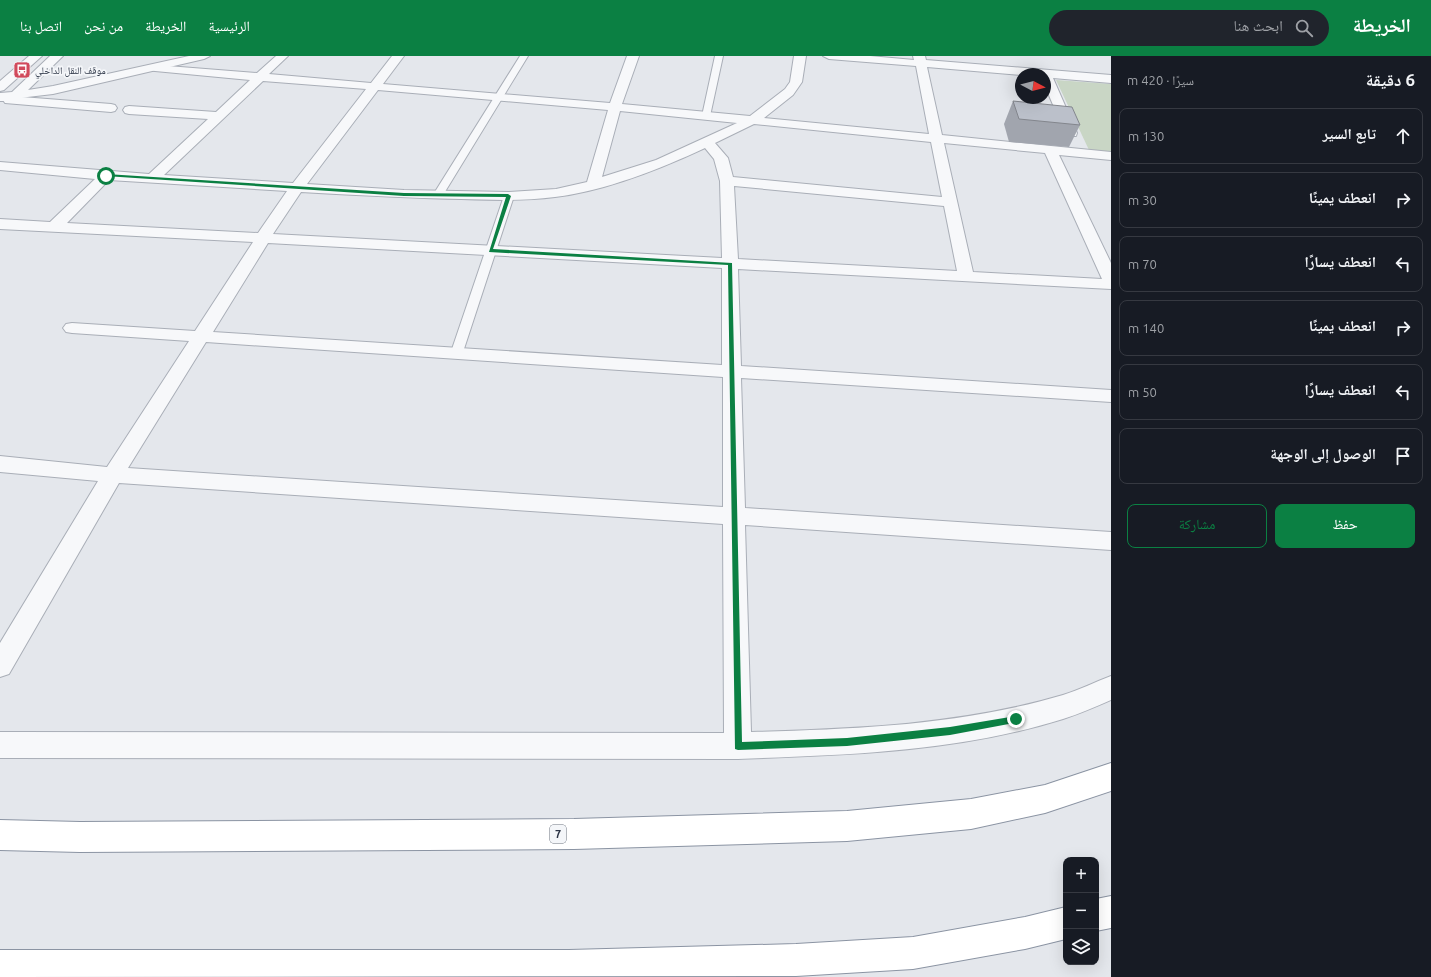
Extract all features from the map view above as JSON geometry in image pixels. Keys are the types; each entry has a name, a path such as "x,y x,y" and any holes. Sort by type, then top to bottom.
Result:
{"highway":[{"name":"7","path":"0,835 80,837 574,834 847,826 971,814 1045,799 1111,777"},
{"path":"1099,914 1111,912"},
{"path":"0,966 569,966 796,960 913,953 1025,933 1063,923"}],"street":[{"path":"0,87 36,56"},
{"path":"0,108 8,98 57,56"},
{"path":"8,98 53,90 204,56"},
{"path":"152,179 282,56"},
{"path":"0,666 113,475 262,238 296,188 398,56"},
{"path":"593,185 615,107 634,56"},
{"path":"0,166 106,176 438,195 508,196 556,192 593,185 661,163 753,120 789,92 796,82 800,56"},
{"path":"829,56 920,60 1015,71"},
{"path":"920,60 938,138 966,276"},
{"path":"155,68 499,96 1111,156"},
{"path":"1051,74 1111,79"},
{"path":"1051,86 1080,153"},
{"path":"8,98 111,108"},
{"path":"129,110 218,116"},
{"path":"707,142 722,158 727,181 730,264 738,746"},
{"path":"1050,150 1111,280"},
{"path":"54,227 106,176"},
{"path":"727,181 951,202"},
{"path":"0,224 1111,284"},
{"path":"72,328 202,335 1111,396"},
{"path":"0,464 113,475 1111,541"},
{"path":"0,745 738,746 847,742 950,731 1016,719 1064,706 1111,688"}],"lane":[{"path":"438,195 524,56"},
{"path":"706,116 719,56"},
{"path":"457,352 508,196"}],"green space":[{"path":"1056,80 1111,84 1111,153 1089,150"}],"building":[{"path":"1013,101 1015,101 1015,104 1042,104 1072,107 1080,125 1019,119"}],"place":[{"name":"موقف النقل الداخلي","path":"22,70"}],"route":[{"path":"106,176 404,194 508,196 490,251 730,264 738,746 847,742 950,731 1016,719"}]}
